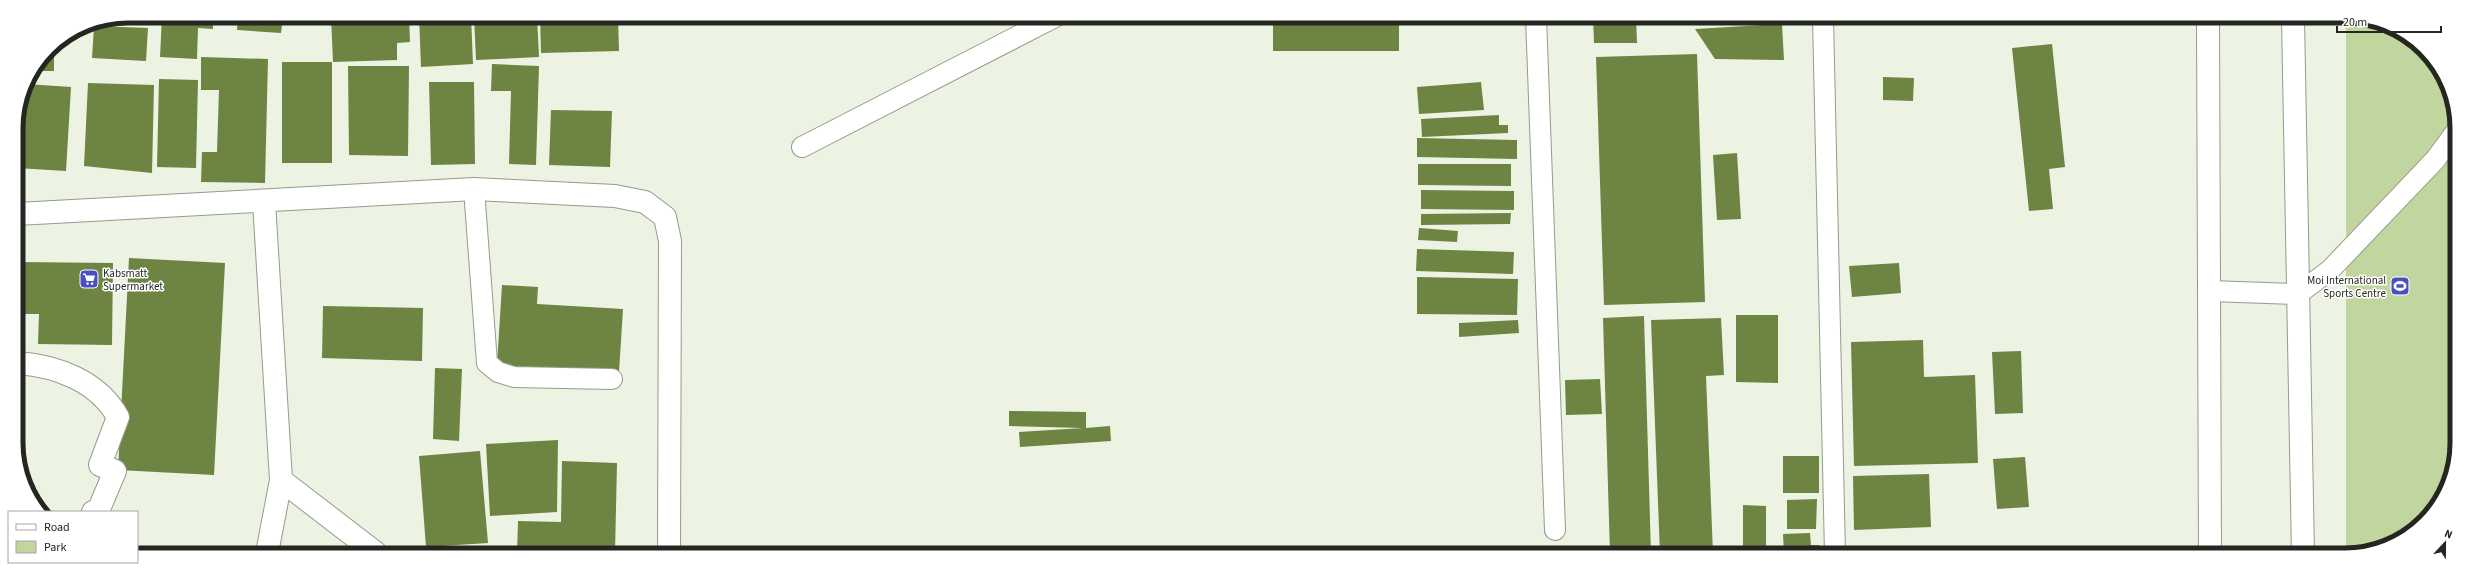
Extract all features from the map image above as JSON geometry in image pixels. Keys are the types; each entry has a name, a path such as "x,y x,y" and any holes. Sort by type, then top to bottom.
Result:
{"street":[{"path":"2208,23 2210,548"},
{"path":"2293,23 2304,548"},
{"path":"23,214 264,202 474,189 615,196 645,202 665,217 670,241 669,548"},
{"path":"264,202 281,480 268,548"},
{"path":"23,363 36,364 72,374 111,404 118,417 100,465 115,471 99,509 95,511"},
{"path":"281,480 369,548"}],"lane":[{"path":"802,147 1043,23"},
{"path":"1536,23 1555,530"},
{"path":"1823,23 1835,548"},
{"path":"2208,291 2298,294 2330,270 2435,160 2450,140"},
{"path":"474,189 487,363 498,372 514,377 612,379"}],"green space":[{"name":"Moi International Sports Centre","path":"2346,23 2352,23 2379,29 2391,34 2409,45 2428,64 2436,76 2442,88 2448,108 2450,121 2450,450 2446,470 2436,496 2414,522 2385,540 2359,547 2346,548"}],"building":[{"path":"162,23 213,23 213,29 198,28 197,59 160,57"},
{"path":"238,23 282,23 281,33 237,30"},
{"path":"331,23 409,23 410,42 397,43 397,60 333,62"},
{"path":"419,23 471,23 473,64 421,67"},
{"path":"474,23 537,23 539,57 476,60"},
{"path":"540,23 618,23 619,51 541,53"},
{"path":"1273,23 1399,23 1399,51 1273,51"},
{"path":"1593,23 1636,23 1637,43 1594,43"},
{"path":"1782,24 1784,60 1715,59 1695,29"},
{"path":"103,26 148,28 146,61 92,58 94,29"},
{"path":"2052,44 2065,167 2049,169 2053,209 2029,211 2012,48"},
{"path":"54,54 54,71 40,71"},
{"path":"1697,54 1705,302 1604,305 1596,57"},
{"path":"201,57 268,59 265,183 201,182 202,152 217,152 219,90 201,90"},
{"path":"282,62 332,62 332,163 282,163"},
{"path":"492,64 539,66 536,165 509,164 511,91 491,91"},
{"path":"348,66 409,66 408,156 349,155"},
{"path":"1883,77 1914,78 1913,101 1883,100"},
{"path":"159,79 198,80 196,168 157,167"},
{"path":"429,82 474,82 475,164 431,165"},
{"path":"1481,82 1484,110 1419,114 1417,87"},
{"path":"88,83 154,85 152,173 84,166"},
{"path":"33,84 71,87 66,171 23,168 23,121 27,101"},
{"path":"551,110 612,111 610,167 549,165"},
{"path":"1499,115 1499,125 1508,125 1508,133 1422,137 1421,119"},
{"path":"1417,138 1517,140 1517,159 1417,157"},
{"path":"1737,153 1741,219 1717,220 1713,155"},
{"path":"1418,164 1511,164 1511,186 1418,185"},
{"path":"1421,190 1514,191 1514,210 1421,209"},
{"path":"1511,213 1510,224 1421,225 1421,214"},
{"path":"1419,228 1458,231 1457,242 1418,240"},
{"path":"1417,249 1514,252 1513,274 1416,271"},
{"path":"129,258 225,263 214,475 118,470"},
{"path":"23,262 113,263 112,345 38,344 39,314 23,314"},
{"path":"1899,263 1901,293 1852,297 1849,266"},
{"path":"1417,277 1518,279 1517,315 1417,314"},
{"path":"502,285 538,287 537,304 623,309 619,372 497,365"},
{"path":"323,306 423,308 422,361 322,358"},
{"path":"1736,315 1778,315 1778,383 1736,382"},
{"path":"1644,316 1651,548 1610,548 1603,318"},
{"path":"1721,318 1724,375 1706,376 1713,548 1660,548 1651,320"},
{"path":"1518,320 1519,333 1459,337 1459,323"},
{"path":"1923,340 1924,377 1975,375 1978,463 1854,466 1851,342"},
{"path":"2021,351 2023,413 1995,414 1992,352"},
{"path":"435,368 462,369 459,441 433,439"},
{"path":"1600,379 1602,414 1566,415 1565,380"},
{"path":"1009,411 1086,412 1086,428 1110,426 1111,441 1020,447 1019,432 1083,428 1009,426"},
{"path":"558,440 557,512 490,516 486,444"},
{"path":"480,451 488,543 426,547 419,456"},
{"path":"1783,456 1819,456 1819,493 1783,493"},
{"path":"2025,457 2029,507 1997,509 1993,459"},
{"path":"562,461 617,463 615,548 517,548 518,521 561,522"},
{"path":"1929,474 1931,527 1854,530 1853,476"},
{"path":"1817,499 1816,529 1787,529 1787,500"},
{"path":"1743,505 1766,506 1766,548 1743,548"},
{"path":"1810,533 1811,545 1819,545 1819,548 1784,548 1783,534"}],"place":[{"name":"Kabsmatt Supermarket","path":"89,279"},
{"name":"Moi International Sports Centre","path":"2400,286"}]}
